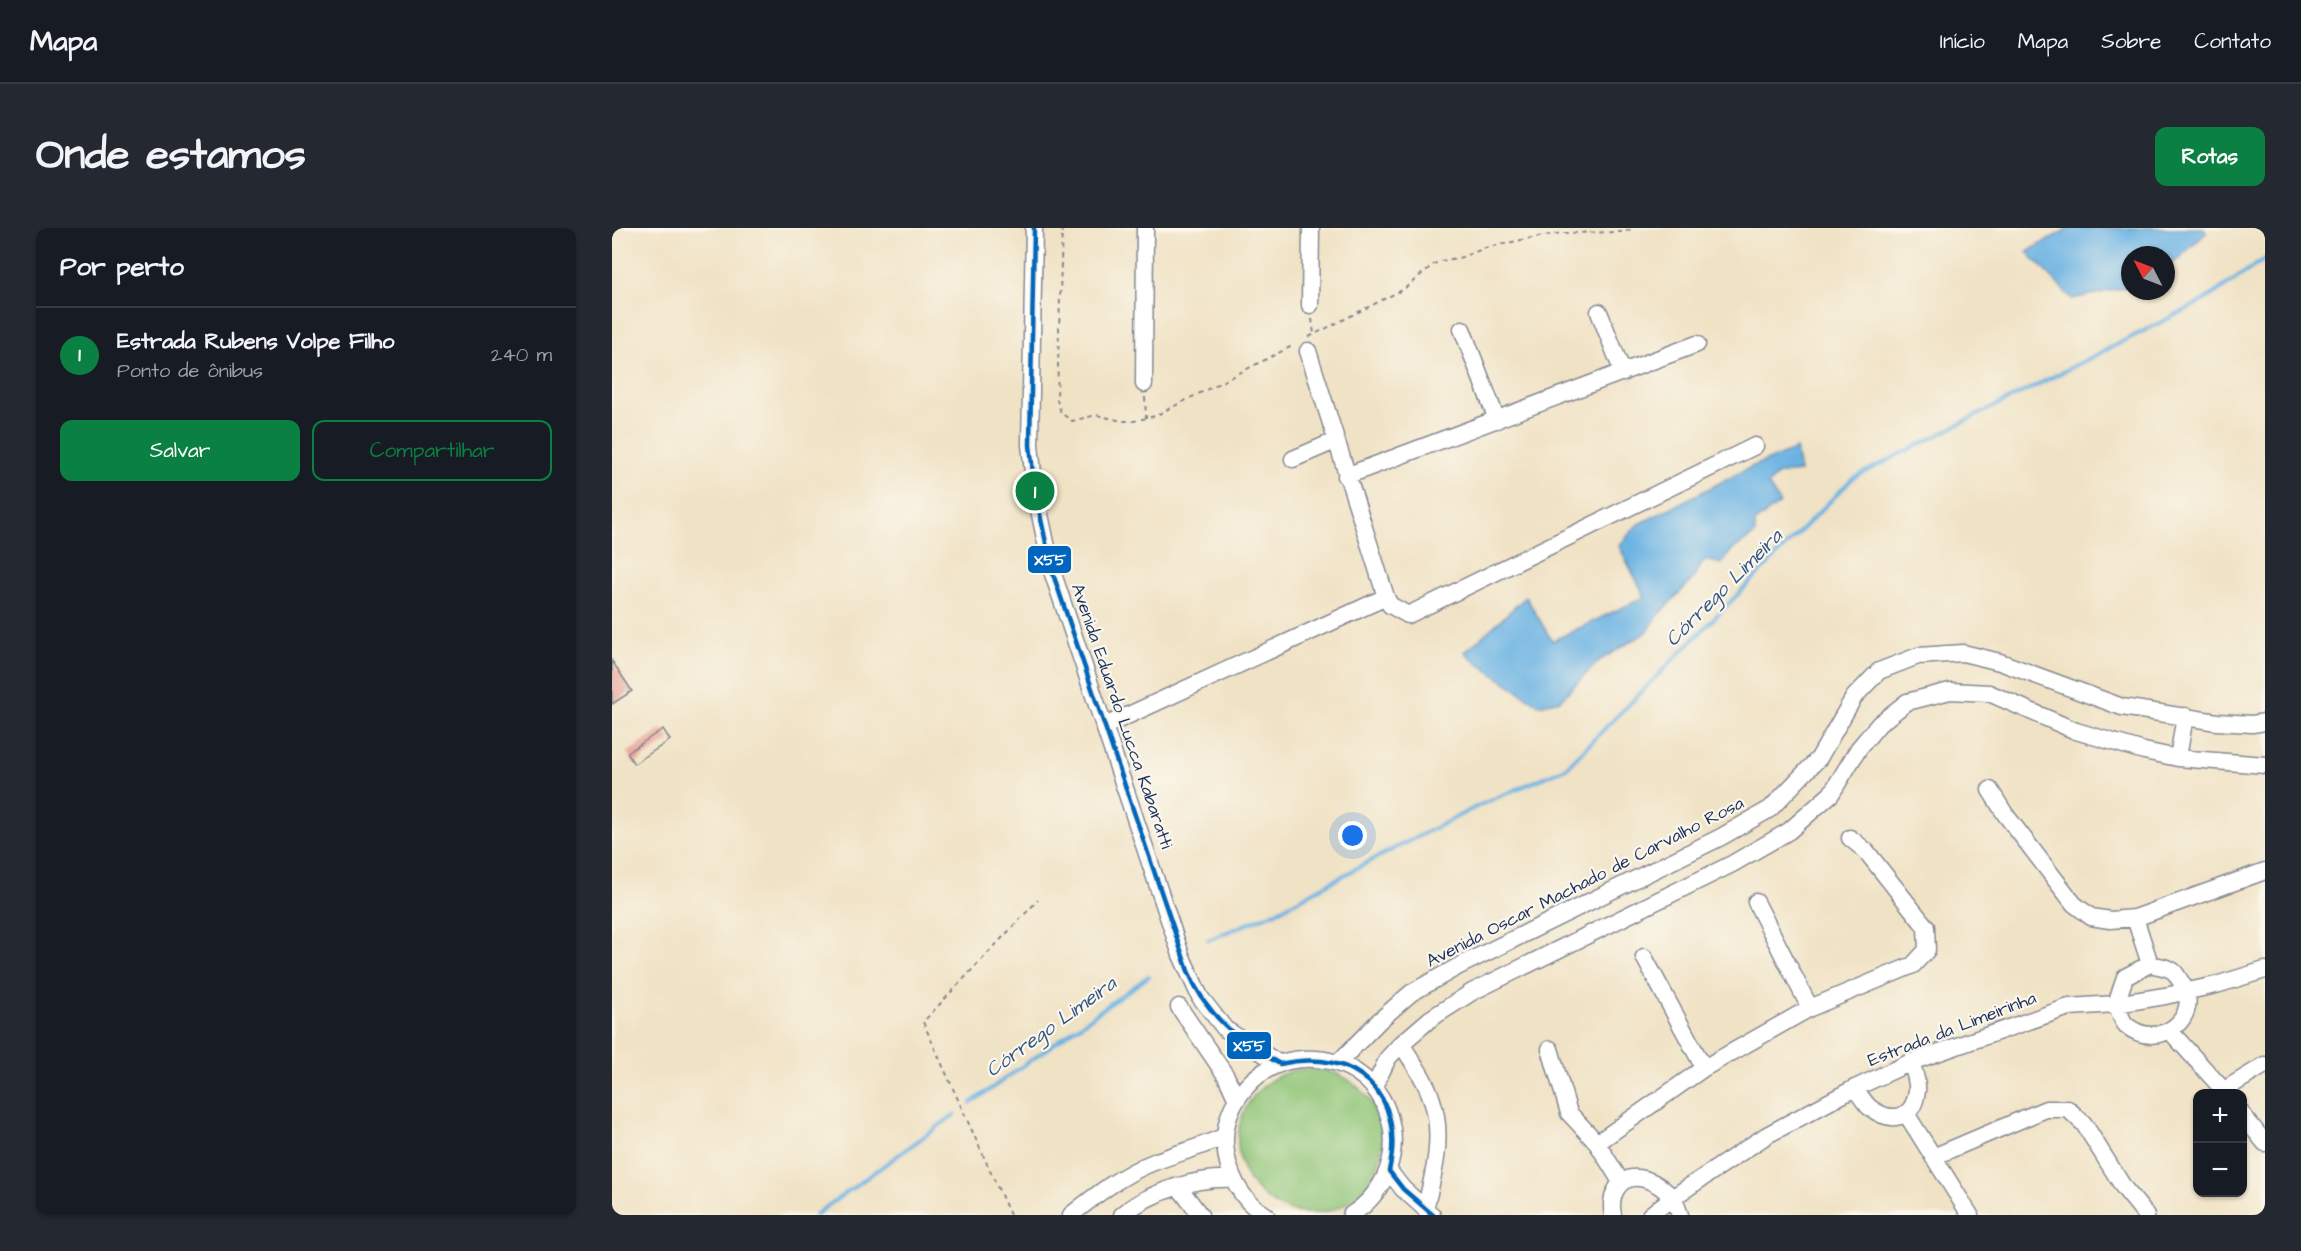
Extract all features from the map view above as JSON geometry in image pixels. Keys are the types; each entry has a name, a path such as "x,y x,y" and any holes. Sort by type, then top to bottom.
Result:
{"street":[{"name":"Avenida Eduardo Lucca Kabaratti","path":"1034,228 1030,445 1035,491 1052,571 1106,726 1181,955 1200,997 1225,1029 1280,1064"},
{"path":"1144,384 1145,228"},
{"path":"1310,306 1311,228"},
{"path":"1599,312 1623,373"},
{"path":"1462,329 1497,420"},
{"path":"1346,476 1698,344"},
{"path":"1301,345 1386,597 1390,605 1408,615 1755,446"},
{"path":"1293,459 1335,441"},
{"path":"1106,726 1386,597"},
{"name":"Avenida Oscar Machado de Carvalho Rosa","path":"1338,1063 1379,1021 1411,993 1460,966 1720,837 1770,809 1819,758 1854,697 1879,671 1918,656 1963,653 2000,662 2122,707 2217,722 2252,724 2265,722"},
{"path":"1374,1087 1388,1058 1401,1044 1430,1019 1472,992 1732,864 1789,831 1830,794 1879,724 1907,702 1950,691 1989,693 2076,731 2178,758 2265,765"},
{"path":"2178,758 2185,716"},
{"path":"1829,741 1854,757"},
{"path":"1990,790 2004,814 2074,904 2091,917 2110,920 2135,918 2265,871"},
{"path":"1597,1143 1704,1068 1810,1008 1913,966 1927,950 1926,927 1866,851 1850,838"},
{"path":"1756,902 1810,1008"},
{"path":"2135,918 2150,964"},
{"path":"1540,926 1553,952"},
{"path":"1644,957 1704,1068"},
{"path":"2150,964 2173,971 2187,990 2187,1007 2179,1023 2170,1031 2157,1036 2144,1035 2125,1024 2116,1004 2125,976 2150,964"},
{"name":"Estrada da Limeirinha","path":"1650,1215 1767,1135 1855,1088 1911,1062 2069,1007 2116,1004 2216,985 2265,970"},
{"path":"1179,1006 1226,1076 1237,1100"},
{"path":"2170,1031 2223,1089"},
{"path":"1401,1044 1417,1068 1433,1101 1438,1140 1429,1212"},
{"path":"1550,1049 1569,1113 1597,1143 1621,1182"},
{"path":"1266,1215 1244,1197 1233,1179 1226,1158 1225,1136 1230,1114 1237,1100 1255,1078 1294,1059 1317,1058 1338,1063 1358,1073 1374,1087 1386,1106 1393,1127 1394,1149 1389,1171 1379,1191 1364,1207 1352,1215"},
{"path":"1855,1088 1868,1106 1882,1115 1898,1118 1907,1115 1914,1105 1918,1089 1911,1062"},
{"path":"2230,1089 2265,1065"},
{"path":"1933,1157 2046,1109 2068,1109 2084,1124 2124,1188 2146,1215"},
{"path":"1907,1115 1970,1215"},
{"path":"2247,1120 2265,1143"},
{"path":"1071,1215 1112,1183 1153,1162 1198,1148 1225,1136"},
{"path":"1389,1171 1403,1189 1429,1212"},
{"path":"1613,1215 1612,1196 1621,1182 1635,1177 1650,1180 1672,1198 1680,1215"},
{"path":"1122,1215 1129,1209 1178,1186 1212,1178 1233,1179"},
{"path":"1178,1186 1200,1215"}],"path":[{"path":"1062,228 1058,408 1066,418 1072,421 1096,415 1122,421 1146,418 1301,345 1404,289 1434,264 1441,261 1526,239 1562,233 1624,232 1635,228"},
{"path":"1144,384 1146,418"},
{"path":"1010,1215 923,1022 1038,900"}],"green space":[{"path":"1310,1069 1337,1075 1350,1081 1361,1090 1370,1101 1376,1114 1382,1141 1376,1168 1370,1181 1361,1192 1350,1201 1337,1207 1310,1213 1283,1207 1270,1201 1259,1192 1250,1181 1244,1168 1238,1141 1244,1114 1250,1101 1259,1090 1270,1081 1283,1075"}],"water":[{"path":"2069,228 2204,228 2206,233 2175,262 2175,246 2121,246 2121,288 2072,299 2027,252"},
{"path":"1796,449 1800,472 1778,474 1768,485 1780,503 1755,522 1755,534 1731,551 1722,564 1704,560 1693,579 1661,612 1647,632 1600,660 1560,700 1539,705 1474,661 1465,652 1526,597 1552,641 1645,597 1619,546 1637,525 1751,467"}],"building":[{"path":"612,661 632,691 612,704"},
{"path":"663,729 670,740 634,764 627,753"}],"waterway":[{"name":"Córrego Limeira","path":"1208,940 1278,911 1484,803 1566,768 1853,478 2203,301 2265,259"},
{"name":"Córrego Limeira","path":"971,1103 1149,976"},
{"name":"Córrego Limeira","path":"815,1215 954,1115"}],"transit line":[{"name":"X55","path":"1034,228 1030,445 1035,491 1052,571 1188,971 1195,987 1214,1014 1238,1037 1265,1055 1280,1064 1307,1061 1332,1063 1353,1070 1370,1082 1382,1099 1390,1119 1392,1144 1389,1171 1403,1189 1433,1215"}],"place":[{"name":"Estrada Rubens Volpe Filho","path":"1035,491"}]}
